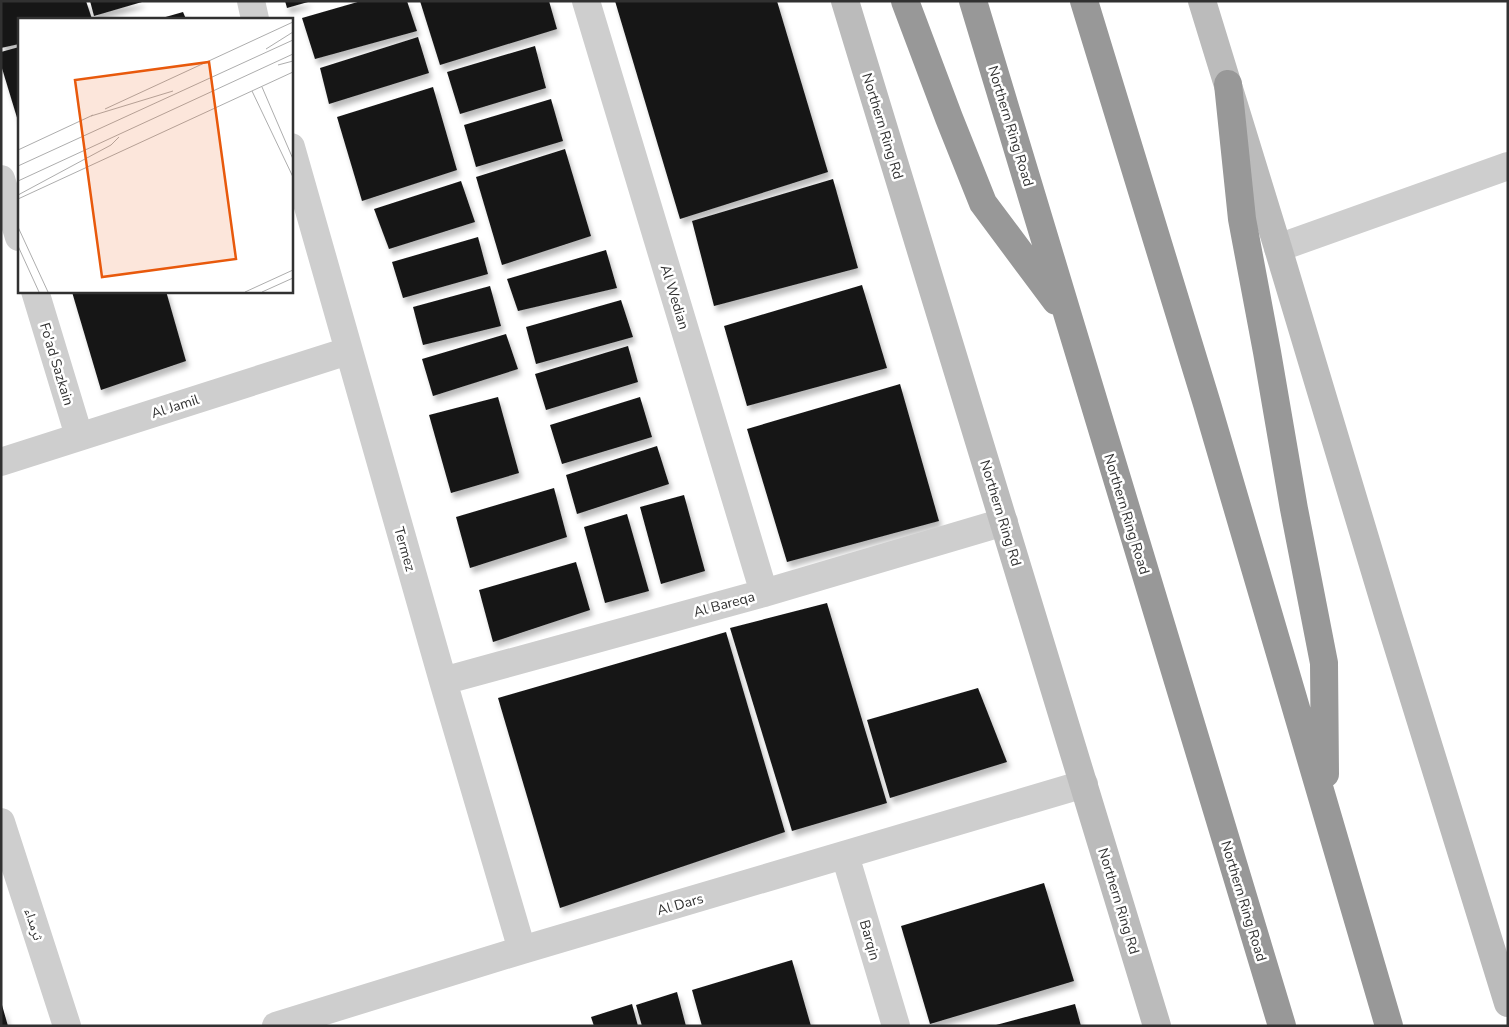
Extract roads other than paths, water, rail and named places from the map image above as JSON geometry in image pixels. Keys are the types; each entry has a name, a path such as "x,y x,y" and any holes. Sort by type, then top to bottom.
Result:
{"highway":[{"path":"905,1 948,118 983,203 1068,316"},
{"name":"Northern Ring Road","path":"973,1 1282,1026"},
{"path":"1084,1 1207,404 1389,1026"},
{"path":"1228,84 1242,219 1324,663 1326,808"}],"street":[{"path":"251,1 256,18"},
{"name":"Al Wedian","path":"586,1 764,593"},
{"name":"Northern Ring Rd","path":"845,1 1156,1026"},
{"path":"1202,1 1508,1004"},
{"name":"Termez","path":"292,150 348,351 522,950"},
{"path":"1278,248 1508,166"},
{"path":"1,179 18,234"},
{"name":"Fo'ad Sazkain","path":"35,292 79,436"},
{"name":"Al Jamil","path":"1,462 348,351"},
{"name":"Al Bareqa","path":"443,680 764,593 1004,522"},
{"name":"Al Dars","path":"276,1026 522,950 1084,784"},
{"name":"ثرمداء","path":"1,822 66,1026"},
{"name":"Barqin","path":"845,855 896,1026"}]}
